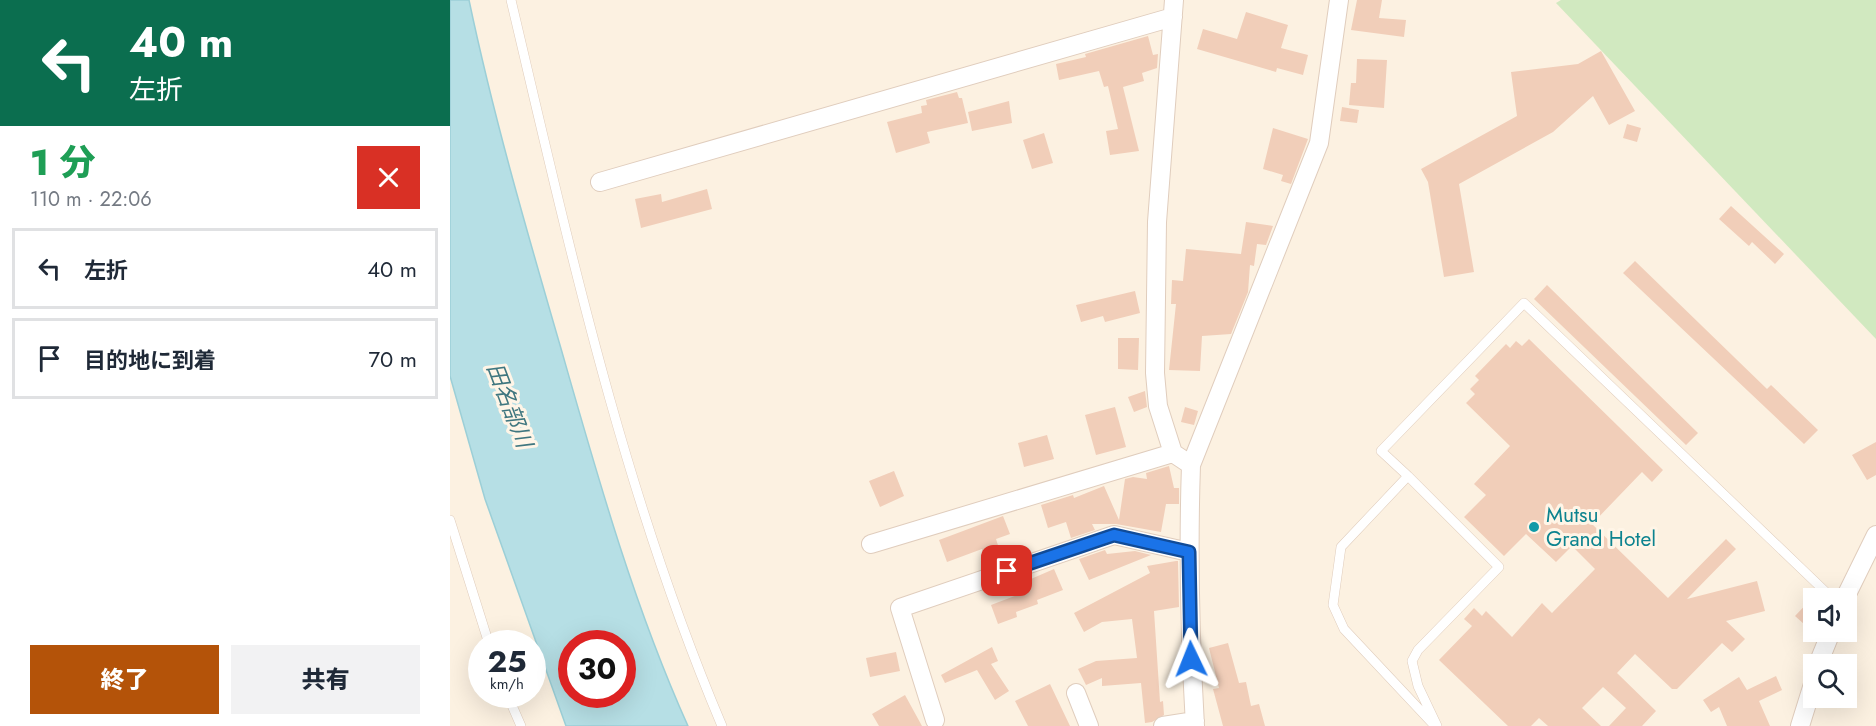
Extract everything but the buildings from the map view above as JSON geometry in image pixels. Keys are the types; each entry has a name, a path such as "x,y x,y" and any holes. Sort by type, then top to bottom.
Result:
{"street":[{"path":"1163,726 1195,723 1189,552 1191,465 1319,143 1339,0"},
{"path":"600,182 1174,8 1157,222 1155,373 1158,406 1173,453 1191,465"},
{"path":"871,544 1173,453"},
{"path":"935,720 900,608 1114,535 1189,552"},
{"path":"1850,588 1876,535"},
{"path":"1076,693 1089,726"},
{"path":"1800,726 1806,708"}],"lane":[{"path":"511,0 581,292 630,472 700,675 722,726"},
{"path":"1436,726 1418,686 1412,662 1427,640 1499,567 1382,451 1524,303 1822,588"},
{"path":"1408,476 1341,547 1337,561 1333,605 1344,629 1436,726"},
{"path":"450,520 485,630"},
{"path":"513,708 521,726"}],"green space":[{"path":"1561,0 1876,0 1876,339 1556,3"}],"water":[{"name":"田名部川","path":"450,0 469,0 512,177 603,494 651,635 688,726 566,726 560,708 636,708 636,630 558,630 558,704 546,670 546,630 532,630 485,499 450,376"}],"place":[{"name":"Mutsu Grand Hotel","path":"1534,527"}],"route":[{"path":"1007,571 1114,535 1189,552 1191,659"}]}
